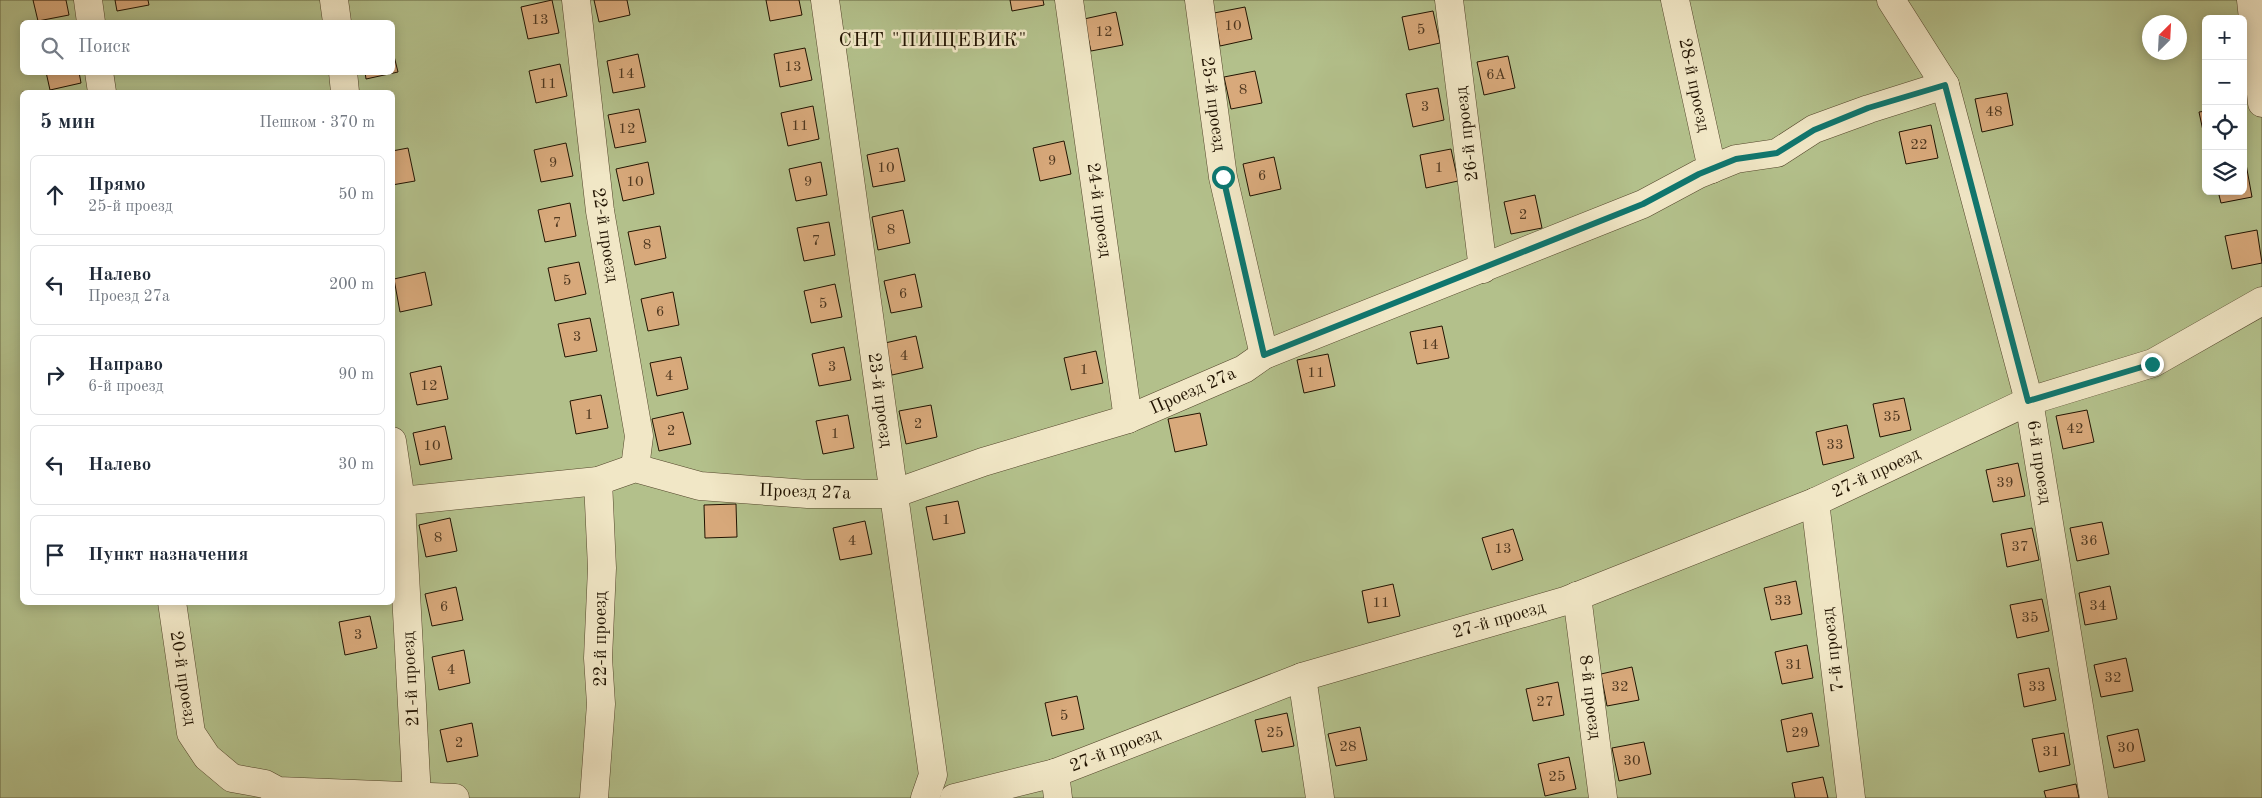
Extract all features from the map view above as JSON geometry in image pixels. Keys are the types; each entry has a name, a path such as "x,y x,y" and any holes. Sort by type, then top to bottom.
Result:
{"street":[{"path":"88,0 92,20"},
{"path":"334,0 336,20"},
{"name":"22-й проезд","path":"576,0 600,211 639,436 634,468"},
{"name":"23-й проезд","path":"825,0 933,775 925,798"},
{"name":"24-й проезд","path":"1069,0 1128,420"},
{"name":"25-й проезд","path":"1199,0 1223,177 1264,355"},
{"name":"26-й проезд","path":"1449,0 1483,269"},
{"name":"28-й проезд","path":"1675,0 1712,169"},
{"name":"6-й проезд","path":"1890,0 1945,85 2028,401 2094,798"},
{"path":"2250,0 2262,103"},
{"path":"99,75 102,90"},
{"path":"343,75 346,90"},
{"name":"Проезд 27а","path":"634,468 700,486 808,494 893,494 982,462 1128,420 1244,369 1264,355 1643,204 1736,159 1777,153 1814,130 1868,108 1945,85"},
{"name":"27-й проезд","path":"954,798 1056,786 1302,676 1577,596 1815,502 2028,401 2152,364 2262,301"},
{"name":"21-й проезд","path":"395,461 401,501 417,796"},
{"path":"401,501 598,481 634,468"},
{"name":"22-й проезд","path":"594,798 601,704 598,658 602,568 598,481"},
{"name":"7-й проезд","path":"1815,502 1851,798"},
{"name":"8-й проезд","path":"1577,596 1603,798"},
{"name":"20-й проезд","path":"172,605 191,733 207,756 232,778 265,784 279,795"},
{"path":"1302,676 1320,798"},
{"path":"279,795 455,798"}],"green space":[{"path":"0,0 2262,0 2262,798 0,798"}],"building":[{"path":"33,0 66,0 69,15 38,20"},
{"path":"115,0 148,0 149,5 117,11"},
{"path":"552,0 559,33 528,39 521,7"},
{"path":"594,0 627,0 630,15 599,22"},
{"path":"766,0 799,0 802,15 770,21"},
{"path":"1010,0 1043,0 1044,5 1012,11"},
{"path":"1245,7 1252,39 1220,46 1214,13"},
{"path":"1433,11 1440,43 1409,50 1402,17"},
{"path":"1116,12 1123,45 1091,51 1084,19"},
{"path":"805,48 812,80 780,87 774,54"},
{"path":"638,54 645,87 613,93 607,61"},
{"path":"1508,56 1515,88 1484,95 1477,62"},
{"path":"395,60 398,72 395,73"},
{"path":"560,64 567,96 536,103 529,71"},
{"path":"1255,71 1262,103 1231,109 1224,77"},
{"path":"47,75 80,75 81,83 50,90"},
{"path":"365,75 384,75 366,79"},
{"path":"1438,88 1444,120 1413,127 1406,94"},
{"path":"2007,93 2013,125 1982,132 1975,99"},
{"path":"813,106 819,139 788,146 781,113"},
{"path":"639,109 646,142 615,148 608,115"},
{"path":"2199,112 2202,112 2202,126"},
{"path":"1931,125 1938,158 1906,164 1899,132"},
{"path":"1064,141 1071,174 1040,181 1033,148"},
{"path":"566,143 573,176 541,182 534,150"},
{"path":"408,148 415,181 395,184 395,150"},
{"path":"898,148 905,181 873,187 867,155"},
{"path":"1451,149 1458,181 1426,188 1420,155"},
{"path":"1274,157 1281,189 1250,196 1243,164"},
{"path":"648,162 654,194 623,201 616,169"},
{"path":"821,162 827,195 796,201 789,169"},
{"path":"2247,170 2252,197 2221,203 2219,195 2247,195"},
{"path":"1535,195 1542,228 1511,234 1504,202"},
{"path":"570,203 576,236 545,242 538,210"},
{"path":"903,210 910,243 878,250 872,217"},
{"path":"829,222 835,255 804,261 797,228"},
{"path":"660,226 666,258 635,265 628,232"},
{"path":"2257,230 2262,263 2232,269 2225,236"},
{"path":"579,262 586,294 555,301 548,268"},
{"path":"425,272 432,305 400,312 395,279"},
{"path":"915,274 922,307 891,313 884,281"},
{"path":"835,284 842,317 811,323 804,291"},
{"path":"673,292 679,325 648,331 641,299"},
{"path":"590,318 597,351 565,357 558,324"},
{"path":"1442,326 1449,358 1417,364 1410,332"},
{"path":"916,336 923,368 892,375 885,343"},
{"path":"844,347 851,380 819,386 812,354"},
{"path":"1096,351 1103,383 1071,390 1064,358"},
{"path":"1328,354 1335,386 1304,393 1297,360"},
{"path":"681,357 688,389 657,396 650,363"},
{"path":"441,366 448,399 417,405 410,373"},
{"path":"601,395 608,428 576,434 570,401"},
{"path":"1904,398 1911,430 1880,437 1873,404"},
{"path":"931,405 937,437 906,444 899,411"},
{"path":"2087,410 2094,442 2063,449 2056,416"},
{"path":"683,412 691,444 659,451 652,419"},
{"path":"1200,413 1207,445 1175,452 1168,419"},
{"path":"848,415 854,448 823,454 816,421"},
{"path":"1847,425 1854,458 1823,465 1816,432"},
{"path":"445,426 452,459 420,465 413,433"},
{"path":"2018,463 2025,496 1993,502 1986,470"},
{"path":"958,501 965,533 933,540 926,507"},
{"path":"736,504 737,537 705,538 704,505"},
{"path":"450,518 457,551 426,557 419,525"},
{"path":"865,521 872,554 840,560 833,528"},
{"path":"2102,522 2109,554 2077,561 2070,528"},
{"path":"2032,528 2039,560 2007,567 2001,534"},
{"path":"1513,529 1523,560 1492,570 1482,538"},
{"path":"1796,581 1802,614 1771,620 1764,588"},
{"path":"1393,584 1400,616 1368,623 1362,591"},
{"path":"2110,586 2117,619 2085,625 2079,593"},
{"path":"456,587 463,620 432,626 425,594"},
{"path":"2042,599 2049,631 2017,638 2010,605"},
{"path":"370,616 377,648 345,655 339,622"},
{"path":"1807,645 1813,678 1782,684 1775,652"},
{"path":"464,650 470,683 439,690 432,657"},
{"path":"2126,658 2133,691 2101,697 2094,665"},
{"path":"1632,667 1639,700 1607,706 1601,674"},
{"path":"2049,668 2056,700 2024,707 2018,674"},
{"path":"1558,682 1564,715 1533,721 1526,689"},
{"path":"1077,696 1084,729 1052,736 1045,703"},
{"path":"1287,713 1294,746 1262,752 1255,720"},
{"path":"1812,713 1819,746 1787,752 1781,720"},
{"path":"472,723 478,756 447,762 440,730"},
{"path":"1360,727 1367,760 1336,766 1328,734"},
{"path":"2138,729 2145,761 2114,768 2107,736"},
{"path":"2064,733 2070,765 2039,772 2032,739"},
{"path":"1644,742 1651,774 1619,781 1612,748"},
{"path":"1569,757 1576,789 1545,796 1538,764"},
{"path":"1823,777 1828,798 1795,798 1792,783"},
{"path":"2076,784 2079,798 2046,798 2044,791"}],"district":[{"name":"СНТ \"ПИЩЕВИК\"","path":"933,41"}],"route":[{"path":"1223,177 1264,355 1643,204 1699,174 1736,159 1777,153 1814,130 1868,108 1945,85 2028,401 2152,364"}]}
